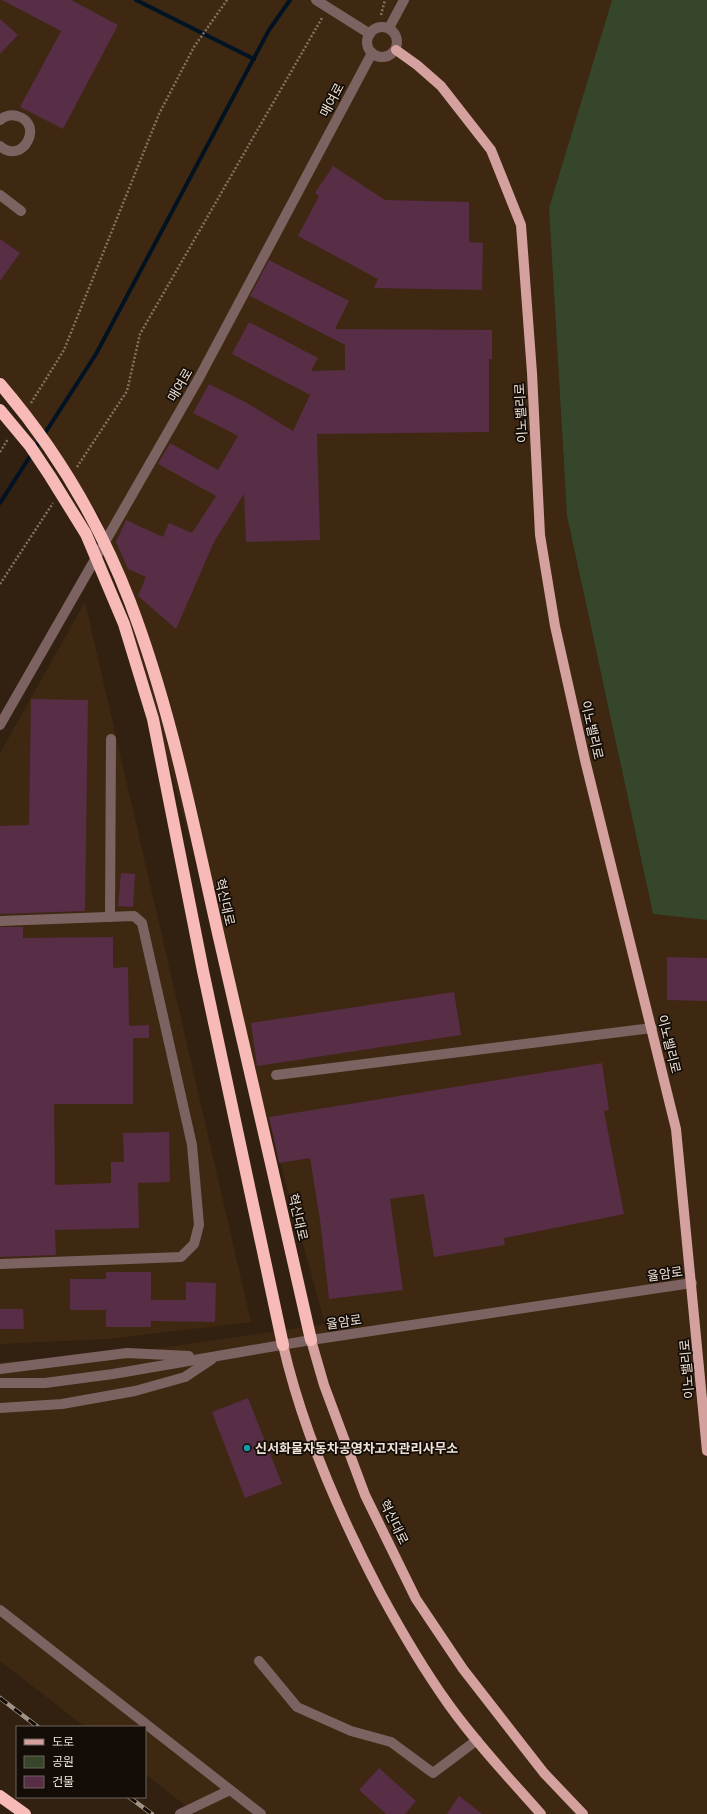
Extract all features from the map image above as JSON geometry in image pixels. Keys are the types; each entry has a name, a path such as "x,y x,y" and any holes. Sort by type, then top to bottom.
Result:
{"highway":[{"name":"혁신대로","path":"0,384 17,404 78,496 115,568 142,638 180,767 311,1340"},
{"path":"0,410 30,446 86,534 124,624 153,719 162,756 203,971 283,1345"},
{"path":"0,1796 24,1814"}],"main road":[{"name":"이노밸리로","path":"396,50 417,65 441,86 491,150 521,224 532,373 540,535 552,611 585,760 676,1129 707,1451"},
{"name":"혁신대로","path":"311,1340 324,1385 365,1495 416,1599 463,1669 544,1773 583,1814"},
{"path":"283,1345 293,1387 321,1465 354,1543 401,1631 449,1705 541,1814"}],"street":[{"path":"316,0 370,34"},
{"path":"389,28 404,0"},
{"path":"379,27 389,28 396,34 398,39 396,50 384,57 372,53 367,42 370,34 379,27"},
{"name":"매여로","path":"0,725 199,378 372,53"},
{"path":"0,120 9,116 21,117 26,121 30,132 28,143 19,150 7,150 0,146"},
{"path":"0,195 21,211"},
{"path":"110,917 111,739"},
{"path":"0,921 134,916 142,923 192,1145 199,1225 194,1244 181,1257 0,1264"},
{"path":"276,1075 652,1028"},
{"name":"율암로","path":"0,1383 52,1382 113,1374 311,1340 692,1283"},
{"path":"0,1369 127,1353 215,1357"},
{"path":"0,1408 62,1404 135,1391 185,1377 215,1357"},
{"path":"0,1610 261,1814"},
{"path":"259,1661 297,1707 351,1731 391,1742 433,1773 477,1740"},
{"path":"180,1814 230,1790"}],"path":[{"path":"28,408 64,350 159,114 194,47 227,0"},
{"path":"75,471 127,391 140,334 325,14"},
{"path":"0,452 12,433"},
{"path":"0,584 57,497"}],"shaded area":[{"path":"0,0 612,0 549,208 567,516 653,914 707,920 707,1814 196,1814 146,1775 146,1726 84,1726 0,1661 0,1362 100,1357 325,1324 100,516 0,376"},
{"path":"85,602 251,1322 109,1339 0,1344 0,753"}],"green space":[{"path":"612,0 707,0 707,920 653,914 567,516 549,208"}],"building":[{"path":"2,0 71,0 118,25 63,129 20,107 61,31"},
{"path":"0,19 18,35 0,54"},
{"path":"333,166 385,200 469,202 469,242 483,243 482,290 374,288 378,279 298,236 319,196 315,193"},
{"path":"0,239 20,253 0,281"},
{"path":"269,260 349,301 335,329 492,330 492,359 489,359 489,432 317,434 320,540 246,542 244,494 214,542 176,629 138,596 146,577 128,569 116,542 126,520 163,537 169,523 192,533 216,496 158,464 170,443 218,470 238,436 193,413 209,384 247,403 293,431 310,395 232,354 249,322 318,358 311,371 345,370 345,345 250,296"},
{"path":"31,699 88,700 85,911 0,914 0,826 29,825"},
{"path":"121,873 135,874 133,907 118,906"},
{"path":"0,927 23,927 23,938 113,937 113,968 128,967 129,1026 149,1025 149,1038 133,1038 133,1104 54,1104 55,1185 111,1183 111,1162 124,1162 123,1133 169,1132 170,1182 138,1183 139,1228 55,1230 56,1255 0,1257"},
{"path":"667,957 707,958 707,1001 667,1000"},
{"path":"454,992 461,1035 257,1066 251,1023"},
{"path":"602,1063 609,1110 604,1111 624,1214 504,1238 505,1245 434,1257 424,1194 390,1199 403,1290 329,1299 320,1220 310,1158 279,1163 269,1117"},
{"path":"106,1272 151,1272 151,1300 186,1300 186,1282 216,1283 215,1322 151,1321 151,1327 106,1327 106,1310 70,1310 70,1279 106,1279"},
{"path":"0,1309 23,1309 24,1329 0,1329"},
{"name":"신서화물자동차공영차고지관리사무소","path":"248,1398 282,1484 245,1498 212,1412"},
{"path":"379,1768 416,1801 405,1814 386,1814 359,1790"},
{"path":"459,1796 482,1814 447,1814"}],"waterway":[{"path":"136,0 254,59"},
{"path":"0,503 96,354 269,30 290,0"}],"railway":[{"path":"0,1698 37,1726"},
{"path":"130,1798 152,1814"}],"place":[{"name":"신서화물자동차공영차고지관리사무소","path":"247,1448"}]}
